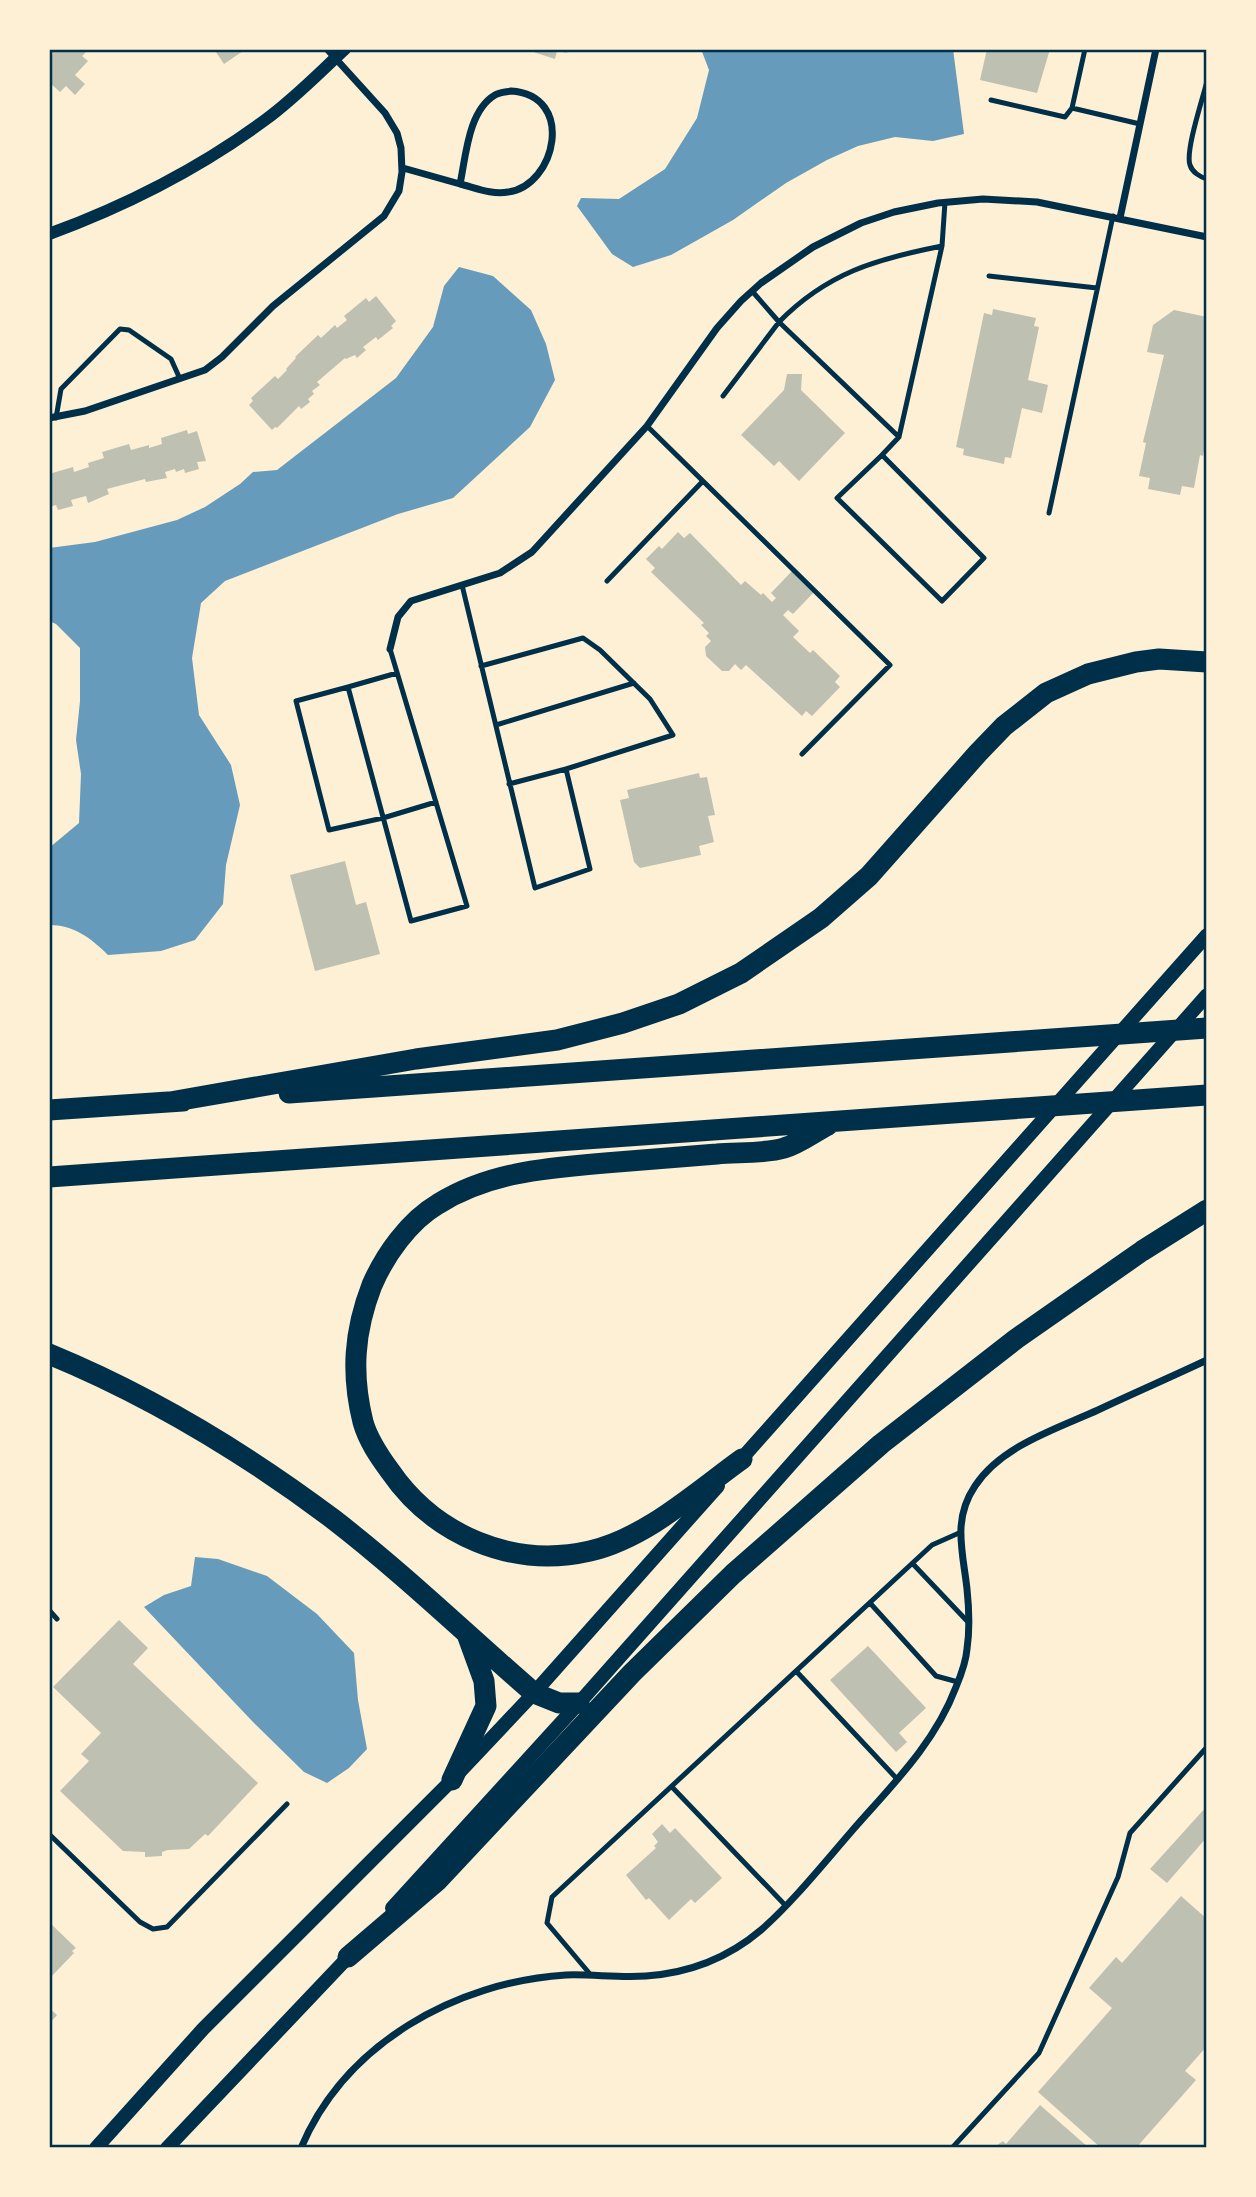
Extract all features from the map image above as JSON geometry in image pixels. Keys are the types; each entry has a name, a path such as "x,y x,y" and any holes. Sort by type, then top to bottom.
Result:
{"highway":[{"path":"170,1102 416,1059 557,1040 623,1023 679,1003 741,973 821,918 869,876 1004,726 1046,693 1088,674 1136,662 1159,659 1207,662"},
{"path":"49,1110 1207,1028"},
{"path":"49,1177 1207,1095"},
{"path":"742,1459 652,1525 634,1535 590,1551 545,1556 492,1548 469,1539 425,1512 404,1491 374,1448 364,1424 355,1378 361,1313 380,1268 392,1249 438,1204 480,1183 533,1170 784,1148 838,1120"},
{"path":"348,1957 437,1881 632,1673 733,1574 881,1444 1016,1339 1142,1251 1207,1210"},
{"path":"49,1354 98,1375 173,1414 260,1467 335,1521 534,1693 559,1703 579,1703"},
{"path":"452,1780 486,1706 484,1681 467,1635"}],"main road":[{"path":"96,2148 203,2029 452,1780 534,1693 1207,935"},
{"path":"167,2148 348,1957 579,1703 1207,995"}],"street":[{"path":"1116,217 1156,49"},
{"path":"49,234 121,204 170,180 223,149 268,118 336,52 390,119 399,140 403,168 398,191 377,223 273,306 222,357 205,370 85,411 53,418"},
{"path":"403,168 460,184 496,193 512,192 529,183 543,166 554,128 545,106 534,97 515,91 495,94 487,101 472,128 460,184"},
{"path":"390,649 398,617 411,601 500,573 532,552 647,426 717,328 752,291 813,247 861,223 894,212 945,202 983,199 1037,202 1207,237"},
{"path":"301,2148 313,2123 346,2078 380,2045 422,2017 454,2001 497,1986 547,1977 590,1974 644,1976 699,1966 737,1948 762,1929 898,1780 934,1734 958,1682 967,1650 967,1586 959,1533 961,1517 973,1488 992,1468 1026,1443 1207,1360"}],"lane":[{"path":"991,100 1065,117 1072,108 1085,49"},
{"path":"1207,81 1189,162 1192,169 1207,179"},
{"path":"1072,108 1140,124"},
{"path":"881,455 985,558 942,601 837,498 899,437 942,246 945,202"},
{"path":"1049,513 1097,288 1116,217"},
{"path":"723,396 779,322 810,294 861,266 890,256 942,246"},
{"path":"989,276 1097,288"},
{"path":"752,291 779,322 899,437"},
{"path":"53,418 61,388 120,329 129,330 171,359 180,379"},
{"path":"647,426 890,665 802,754"},
{"path":"607,580 703,481"},
{"path":"462,585 535,888 590,869 565,769"},
{"path":"481,666 583,638 600,650 650,699 673,735 509,784"},
{"path":"348,687 411,921 467,906 390,649"},
{"path":"397,673 296,701 330,830 436,802"},
{"path":"496,725 634,683"},
{"path":"590,1974 547,1923 552,1897 932,1545 959,1533"},
{"path":"913,1564 968,1623"},
{"path":"870,1603 936,1676 958,1682"},
{"path":"49,1610 57,1619"},
{"path":"796,1671 898,1780"},
{"path":"952,2148 1040,2053 1065,1991 1118,1877 1130,1833 1207,1747"},
{"path":"672,1787 785,1905"},
{"path":"49,1834 140,1922 153,1929 167,1927 287,1804"}],"water":[{"path":"701,49 953,49 964,134 933,141 895,137 858,146 786,183 733,220 671,255 633,267 612,254 577,206 581,198 619,199 665,169 697,118 709,70"},
{"path":"459,267 493,276 531,310 546,344 555,380 530,427 453,498 398,514 225,581 201,603 192,658 199,715 231,765 240,805 226,865 223,904 195,940 161,951 108,955 82,934 66,927 49,925 49,848 79,823 81,774 76,740 80,701 80,648 56,624 49,621 49,548 95,542 177,520 205,507 253,472 277,470 396,378 433,327 444,286"},
{"path":"195,1557 218,1559 267,1576 317,1614 354,1653 358,1700 367,1749 349,1768 327,1783 304,1772 144,1607 164,1595 191,1586"}],"building":[{"path":"49,49 87,51 82,56 88,61 75,75 85,84 75,95 66,86 60,92 49,82 49,58 53,54"},
{"path":"214,49 246,49 224,64"},
{"path":"524,49 568,49 567,53 557,51 555,59"},
{"path":"987,49 1050,49 1037,93 980,80"},
{"path":"376,296 396,321 391,326 393,328 378,340 376,337 363,347 366,350 357,358 355,355 345,358 317,382 320,385 312,391 314,394 308,399 310,402 301,409 299,406 272,430 249,405 253,401 251,398 275,376 278,379 295,357 318,335 321,338 335,325 337,328 347,320 344,316 366,298 369,302"},
{"path":"993,309 1036,318 1034,326 1039,327 1028,380 1048,385 1042,413 1022,408 1011,458 1005,457 1004,464 963,455 964,449 956,447 984,313 992,315"},
{"path":"1174,310 1207,317 1207,437 1203,456 1200,455 1194,488 1182,486 1180,495 1148,489 1150,478 1139,476 1146,443 1143,442 1164,355 1147,352 1153,325"},
{"path":"787,374 802,374 801,390 845,433 799,481 779,461 774,466 741,435 784,390"},
{"path":"187,430 188,434 197,431 206,461 197,462 199,469 185,473 184,469 176,472 175,469 165,472 167,478 146,482 145,479 107,489 109,494 88,503 86,496 71,500 73,506 58,510 56,505 49,507 49,474 73,467 74,472 89,467 88,463 104,458 102,452 129,444 131,450 162,444 161,438"},
{"path":"678,532 684,538 690,533 741,585 745,581 772,602 776,598 771,593 793,570 815,591 793,614 788,610 783,615 799,631 793,637 810,653 813,650 840,676 835,682 840,687 812,716 806,711 802,716 746,665 741,670 735,664 729,671 722,671 706,656 705,647 711,641 706,636 709,633 701,625 704,623 651,572 655,568 646,559 659,546 662,549"},
{"path":"699,773 700,778 707,777 715,815 708,816 714,842 699,846 701,855 640,868 634,862 620,800 629,798 627,790"},
{"path":"345,861 356,905 366,902 380,954 315,971 290,875"},
{"path":"119,1620 148,1648 133,1664 258,1783 208,1836 205,1834 189,1849 168,1850 162,1852 162,1856 145,1857 145,1852 123,1851 60,1791 89,1761 81,1754 101,1733 53,1687"},
{"path":"868,1646 926,1708 899,1733 907,1742 896,1752 830,1680"},
{"path":"1207,1806 1207,1837 1167,1883 1150,1869"},
{"path":"662,1824 670,1833 675,1828 722,1878 695,1903 691,1899 669,1920 649,1898 646,1900 626,1875 656,1848 654,1846 658,1842 652,1834"},
{"path":"1181,1896 1207,1919 1207,2046 1185,2071 1196,2080 1136,2148 1101,2148 1038,2092 1112,2008 1089,1988 1116,1957 1122,1963"},
{"path":"49,1922 76,1948 49,1979"},
{"path":"49,2008 57,2015 49,2024"},
{"path":"1040,2105 1089,2148 993,2148 1003,2141 1006,2144"}]}
